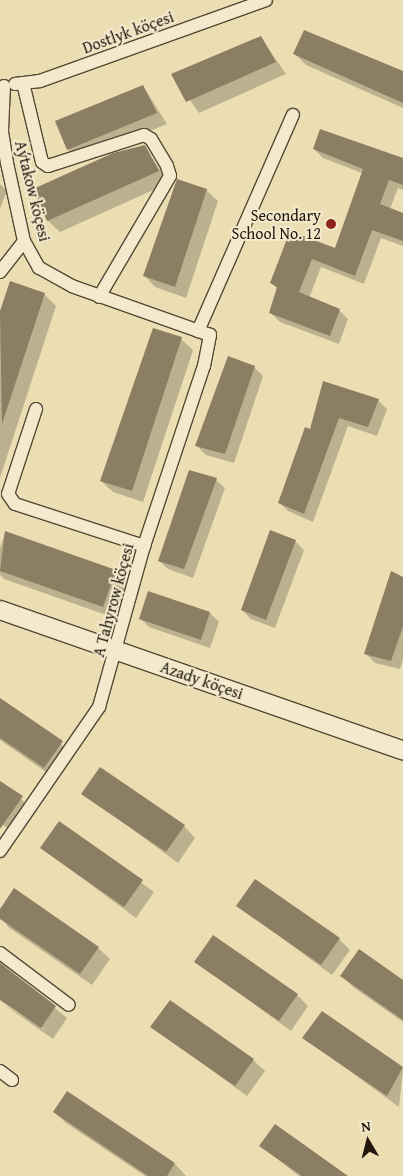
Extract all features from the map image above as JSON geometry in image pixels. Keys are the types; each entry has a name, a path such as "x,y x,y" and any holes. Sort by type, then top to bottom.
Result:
{"main road":[{"name":"Azady köçesi","path":"0,610 403,750"}],"street":[{"name":"Dostlyk köçesi","path":"2,86 40,81 266,0"},
{"path":"23,83 42,162 48,166 144,135 151,139 168,166 170,176 99,297"},
{"name":"Aýtakow köçesi","path":"2,86 2,131 24,241 40,268 99,297 204,333"},
{"name":"A Tahyrow köçesi","path":"0,851 99,707 144,546 204,366 204,333 292,115"},
{"path":"0,272 24,241"},
{"path":"36,409 8,494 15,504 144,546"},
{"path":"0,953 69,1005"},
{"path":"0,1071 12,1080"}],"building":[{"path":"304,30 403,71 403,103 293,54"},
{"path":"261,36 276,62 186,102 171,74"},
{"path":"143,85 157,113 67,150 55,121"},
{"path":"320,129 403,158 403,185 389,180 380,204 403,213 403,241 372,230 355,276 312,259 299,292 340,309 330,336 269,313 277,287 270,283 290,231 335,248 363,169 313,149"},
{"path":"145,145 159,171 47,221 33,189 113,153"},
{"path":"177,179 207,189 175,287 143,276"},
{"path":"10,281 45,293 2,424 0,311"},
{"path":"153,328 182,337 132,491 100,481"},
{"path":"228,356 255,366 225,454 195,446"},
{"path":"323,381 379,399 368,427 339,418 304,514 278,503 305,427 310,429"},
{"path":"189,470 217,478 184,569 158,561"},
{"path":"270,530 296,540 266,620 241,610"},
{"path":"5,531 116,570 103,607 0,571"},
{"path":"391,571 403,577 403,626 391,661 364,654"},
{"path":"148,591 210,612 201,640 139,619"},
{"path":"0,698 63,741 44,768 0,738"},
{"path":"100,767 185,825 166,852 81,794"},
{"path":"0,781 23,796 0,829"},
{"path":"59,821 143,880 124,907 40,848"},
{"path":"255,879 340,938 321,965 236,906"},
{"path":"14,888 99,947 80,974 0,919 0,909"},
{"path":"213,935 298,994 279,1021 194,962"},
{"path":"359,949 403,980 403,1020 340,976"},
{"path":"0,963 56,1006 41,1028 0,1000"},
{"path":"170,1000 254,1059 235,1086 150,1027"},
{"path":"322,1011 403,1067 387,1096 302,1038"},
{"path":"67,1091 175,1163 167,1176 148,1176 53,1112"},
{"path":"275,1124 348,1176 302,1176 259,1146"}],"place":[{"name":"Secondary School No. 12","path":"331,224"}]}
